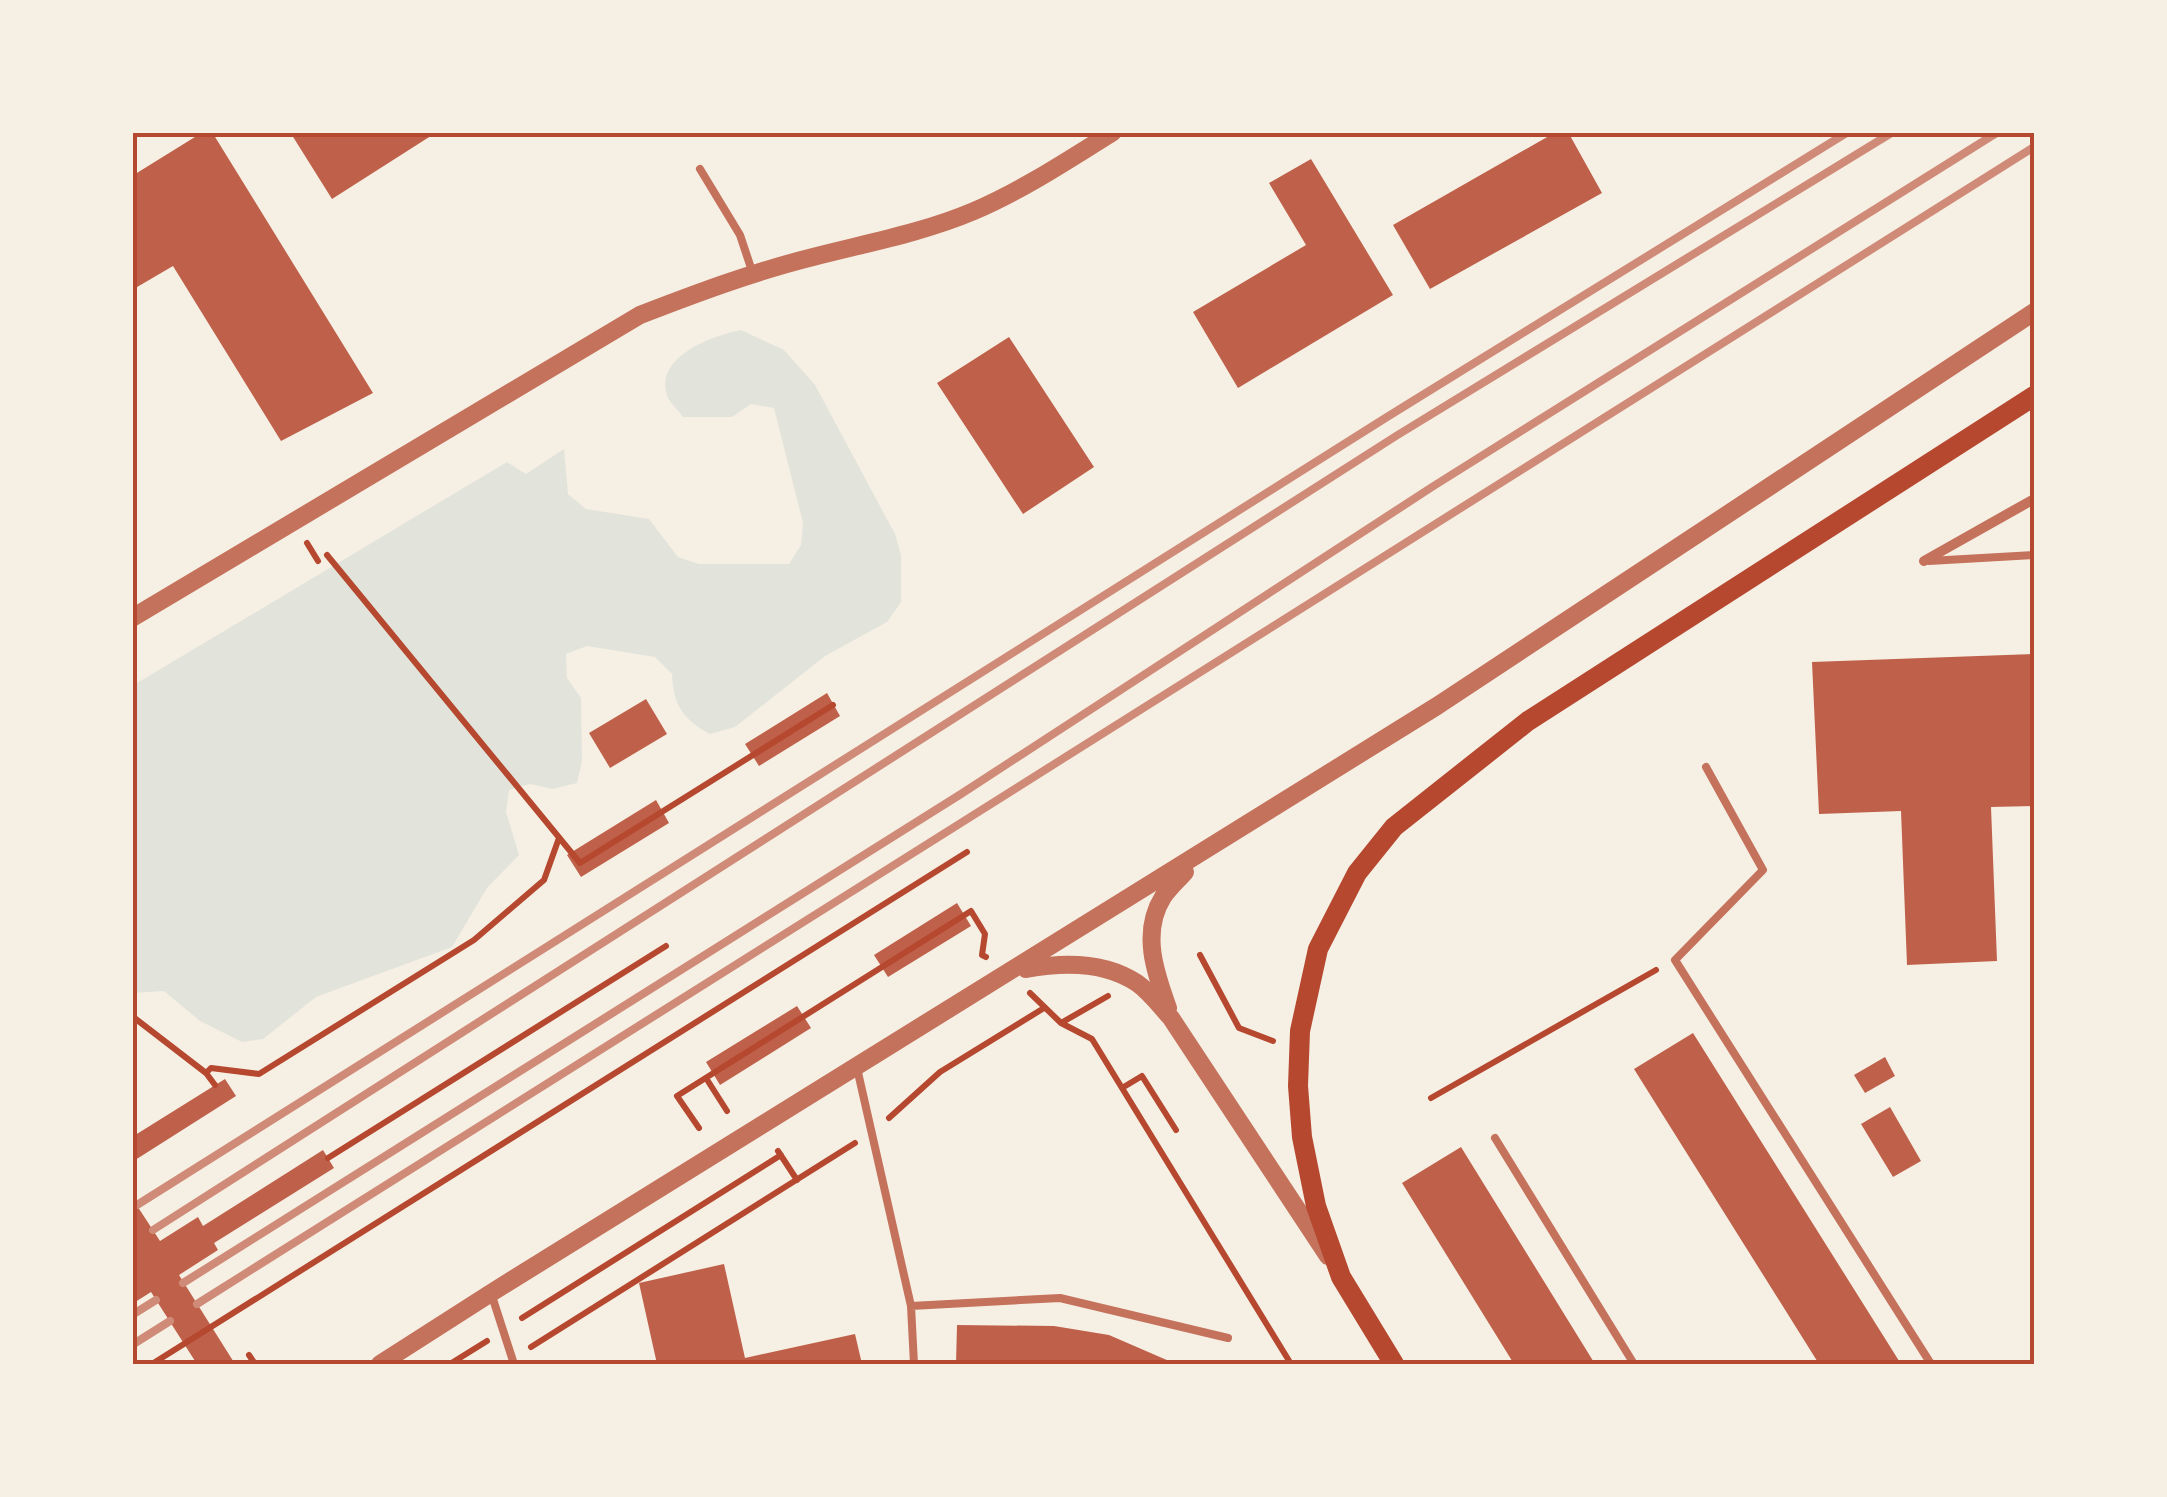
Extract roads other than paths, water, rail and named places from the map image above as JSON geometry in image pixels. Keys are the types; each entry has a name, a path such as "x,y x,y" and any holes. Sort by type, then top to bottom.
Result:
{"main road":[{"path":"1394,1364 1341,1276 1316,1206 1302,1137 1298,1049 1318,949 1357,873 1394,827 1528,721 2034,396"}],"street":[{"path":"132,618 640,315 727,281 902,236 973,212 1026,186 1114,132"},
{"path":"380,1364 1437,706 2034,312"},
{"path":"1924,561 2034,499"},
{"path":"1171,1018 1155,974 1153,921 1164,896 1201,854"},
{"path":"1011,972 1079,964 1112,970 1136,982 1171,1018 1341,1276"}],"lane":[{"path":"700,169 740,235 753,274"},
{"path":"1924,561 2034,555"},
{"path":"1706,767 1763,870 1675,960 1930,1364"},
{"path":"857,1068 910,1306 914,1364"},
{"path":"1495,1138 1634,1364"},
{"path":"491,1293 513,1362"},
{"path":"910,1306 1060,1298 1228,1338"}],"railway":[{"path":"137,1205 1387,417 1848,132"},
{"path":"153,1230 1396,436 1893,132"},
{"path":"183,1283 961,794 1432,487 1998,132"},
{"path":"197,1304 2034,147"},
{"path":"132,1315 156,1300"},
{"path":"132,1345 170,1321"}]}
